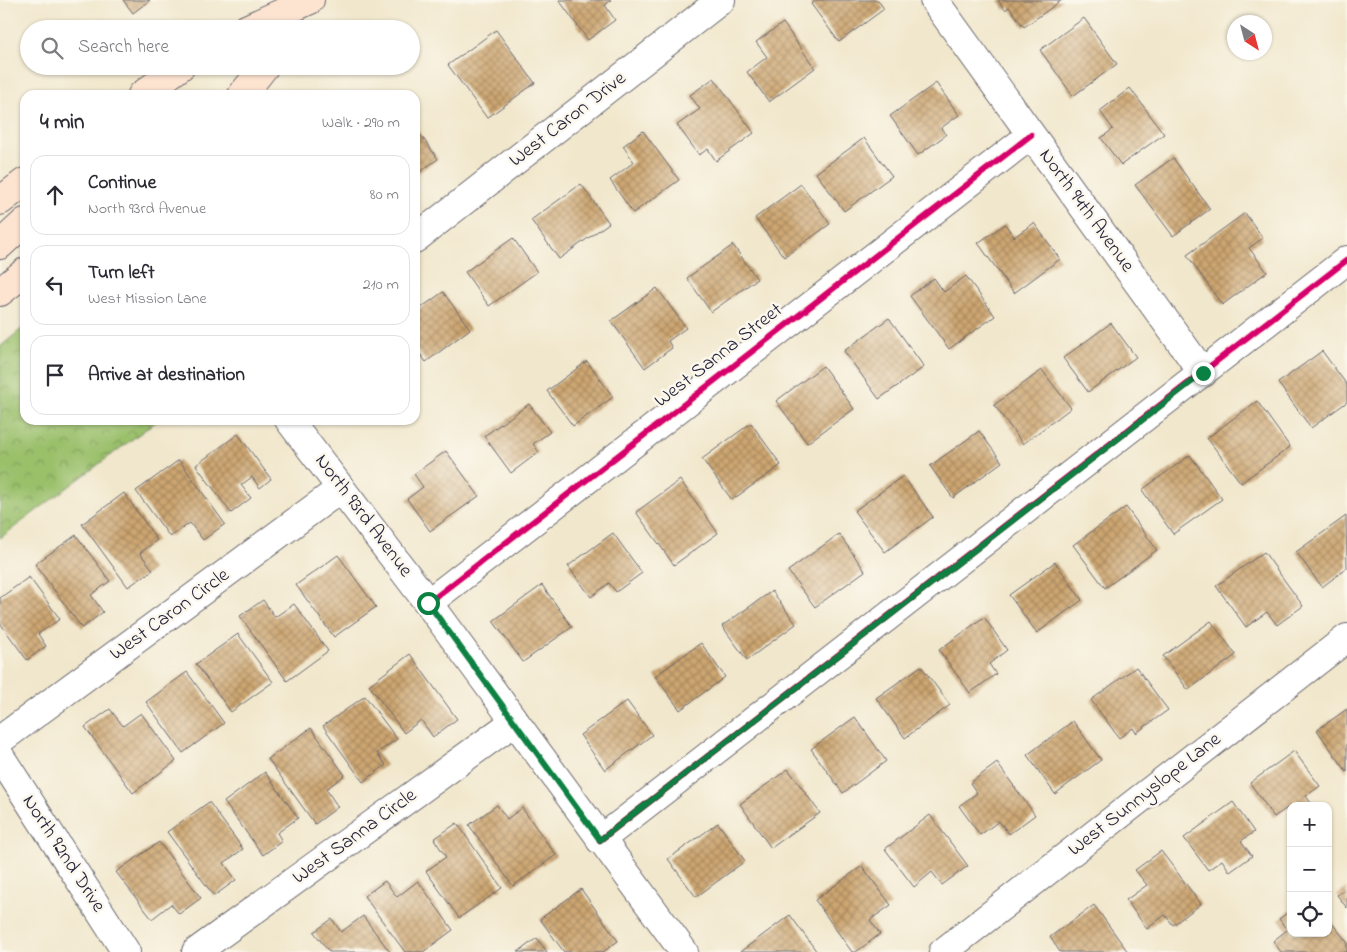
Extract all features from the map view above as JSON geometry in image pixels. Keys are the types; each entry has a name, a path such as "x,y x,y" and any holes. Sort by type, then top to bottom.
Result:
{"main road":[{"path":"266,20 310,0"},
{"path":"302,20 318,0"},
{"path":"149,90 168,75"},
{"path":"246,90 258,75"},
{"path":"0,201 20,186"},
{"path":"0,245 20,227"},
{"path":"0,292 20,276"}],"street":[{"name":"West Caron Drive","path":"420,235 721,0"},
{"name":"North 94th Avenue","path":"934,0 1203,373"},
{"name":"West Sanna Street","path":"428,603 1031,135"},
{"path":"600,840 1347,260"},
{"name":"North 93rd Avenue","path":"293,425 428,603 684,952"},
{"name":"West Caron Circle","path":"0,740 340,489"},
{"name":"West Sunnyslope Lane","path":"943,952 1347,638"},
{"name":"West Sanna Circle","path":"196,952 514,722"},
{"name":"North 92nd Drive","path":"0,756 126,952"}],"green space":[{"path":"20,330 20,425 151,425 0,538 0,347"}],"building":[{"path":"123,0 150,0 133,13"},
{"path":"559,0 611,0 605,5 615,20 588,40"},
{"path":"816,0 878,0 884,9 839,42 811,4"},
{"path":"998,0 1062,0 1024,27 1009,7 1005,10"},
{"path":"1084,18 1117,64 1073,96 1040,50"},
{"path":"783,23 815,68 769,102 747,72 767,57 756,42"},
{"path":"496,30 535,83 487,118 448,65"},
{"path":"714,78 754,133 716,161 708,149 699,155 677,125 700,109 690,95"},
{"path":"936,83 959,115 941,128 946,135 918,155 890,116"},
{"path":"1130,88 1164,134 1121,165 1101,138 1113,129 1100,111"},
{"path":"643,131 679,180 633,213 610,180 634,162 623,146"},
{"path":"420,134 438,159 420,172"},
{"path":"864,138 892,176 844,211 816,173"},
{"path":"1173,158 1210,209 1173,236 1135,185"},
{"path":"581,184 609,223 559,259 531,220"},
{"path":"801,184 830,224 784,257 755,218"},
{"path":"1245,213 1263,238 1249,248 1267,272 1222,305 1187,255"},
{"path":"1034,223 1060,259 1014,293 978,243 1005,224 1014,237"},
{"path":"513,238 537,272 489,306 465,272"},
{"path":"733,245 757,279 711,312 687,278"},
{"path":"966,276 995,316 949,349 910,296 934,278 944,292"},
{"path":"657,288 686,328 668,341 672,348 645,368 611,321"},
{"path":"443,292 470,329 426,362 420,354 420,308"},
{"path":"889,318 924,367 879,399 844,351"},
{"path":"1111,323 1136,357 1088,392 1063,358"},
{"path":"1322,351 1347,385 1347,402 1311,428 1278,383"},
{"path":"587,361 613,397 573,426 547,391"},
{"path":"823,366 854,409 807,443 776,401"},
{"path":"1042,370 1071,408 1023,444 994,405"},
{"path":"1257,401 1290,447 1241,483 1207,438"},
{"path":"529,404 550,432 533,444 539,452 511,473 484,436"},
{"path":"751,423 781,465 732,500 702,459"},
{"path":"979,431 1002,462 953,498 930,466"},
{"path":"238,434 271,479 260,488 252,477 241,485 251,498 231,513 196,465"},
{"path":"446,451 479,496 430,531 407,499 423,487 414,474"},
{"path":"1190,455 1222,499 1173,534 1142,490"},
{"path":"179,460 225,524 203,540 190,523 170,537 136,491"},
{"path":"903,476 933,517 885,552 854,511"},
{"path":"680,480 718,533 674,565 636,512"},
{"path":"124,493 157,540 140,553 153,570 128,587 82,524"},
{"path":"1126,507 1157,550 1105,588 1073,545"},
{"path":"1346,516 1347,568 1322,587 1296,552"},
{"path":"613,533 642,573 616,592 609,583 591,597 568,566"},
{"path":"839,534 865,571 815,607 788,571"},
{"path":"76,535 110,581 91,595 103,612 82,628 35,564"},
{"path":"1264,552 1303,606 1277,625 1267,612 1246,627 1216,586"},
{"path":"338,555 376,607 334,637 296,585"},
{"path":"1055,562 1082,600 1037,633 1009,595"},
{"path":"29,577 60,619 38,634 46,646 27,660 0,623 0,598"},
{"path":"542,585 572,627 523,662 493,621"},
{"path":"772,591 796,624 747,660 722,626"},
{"path":"263,600 275,617 294,604 328,651 287,681 240,616"},
{"path":"984,617 1007,650 989,664 996,674 970,693 939,650"},
{"path":"1211,621 1236,655 1188,690 1163,656"},
{"path":"238,634 273,682 231,712 196,664"},
{"path":"701,643 725,677 680,710 655,676"},
{"path":"410,654 457,719 433,737 421,720 404,733 369,685"},
{"path":"921,666 950,705 905,738 876,698"},
{"path":"1136,667 1168,710 1136,733 1133,728 1119,738 1091,700"},
{"path":"187,672 224,723 183,753 146,702"},
{"path":"365,696 397,739 377,753 386,765 363,782 323,726"},
{"path":"627,701 652,735 605,770 580,735"},
{"path":"110,709 123,726 141,713 176,761 133,793 85,727"},
{"path":"1347,709 1347,772 1317,730"},
{"path":"855,717 886,761 843,793 811,749"},
{"path":"1073,721 1101,760 1055,794 1027,755"},
{"path":"311,728 345,775 326,789 338,807 315,824 268,759"},
{"path":"1294,751 1320,786 1306,796 1310,802 1287,802 1287,808 1274,817 1250,783"},
{"path":"997,763 1035,815 1009,834 999,821 980,835 959,806 977,793 970,783"},
{"path":"788,769 820,813 771,848 740,804"},
{"path":"265,772 298,818 277,833 282,841 263,855 224,802"},
{"path":"209,802 243,849 224,863 236,880 214,896 167,832"},
{"path":"1233,802 1254,832 1241,841 1252,856 1230,872 1222,860 1208,870 1184,838"},
{"path":"497,805 507,819 522,808 556,855 513,886 469,825"},
{"path":"930,815 968,866 942,885 932,872 914,887 885,849"},
{"path":"457,823 502,888 459,918 426,871 446,857 434,839"},
{"path":"718,823 745,861 696,897 668,859"},
{"path":"159,842 201,898 179,914 171,904 152,919 116,872"},
{"path":"1161,851 1201,904 1173,925 1165,915 1147,929 1126,900 1147,885 1135,870"},
{"path":"862,866 891,905 870,920 880,934 856,952 852,952 815,900"},
{"path":"385,881 397,897 418,881 453,930 423,952 405,952 364,896"},
{"path":"1347,888 1347,908 1337,895"},
{"path":"581,889 618,941 603,952 564,952 540,919"},
{"path":"1094,905 1128,952 1060,952 1050,937"},
{"path":"1287,913 1287,930 1279,919"},
{"path":"790,915 817,952 740,952"},
{"path":"363,916 390,952 329,952 314,932 332,919 341,932"},
{"path":"1332,923 1347,942 1347,952 1281,952 1273,941 1287,930 1287,937 1332,937"},
{"path":"537,938 547,952 518,952"}],"cycle path":[{"path":"428,603 1031,135"},
{"path":"600,840 1347,260"}],"route":[{"path":"428,603 600,840 1203,373"}]}
